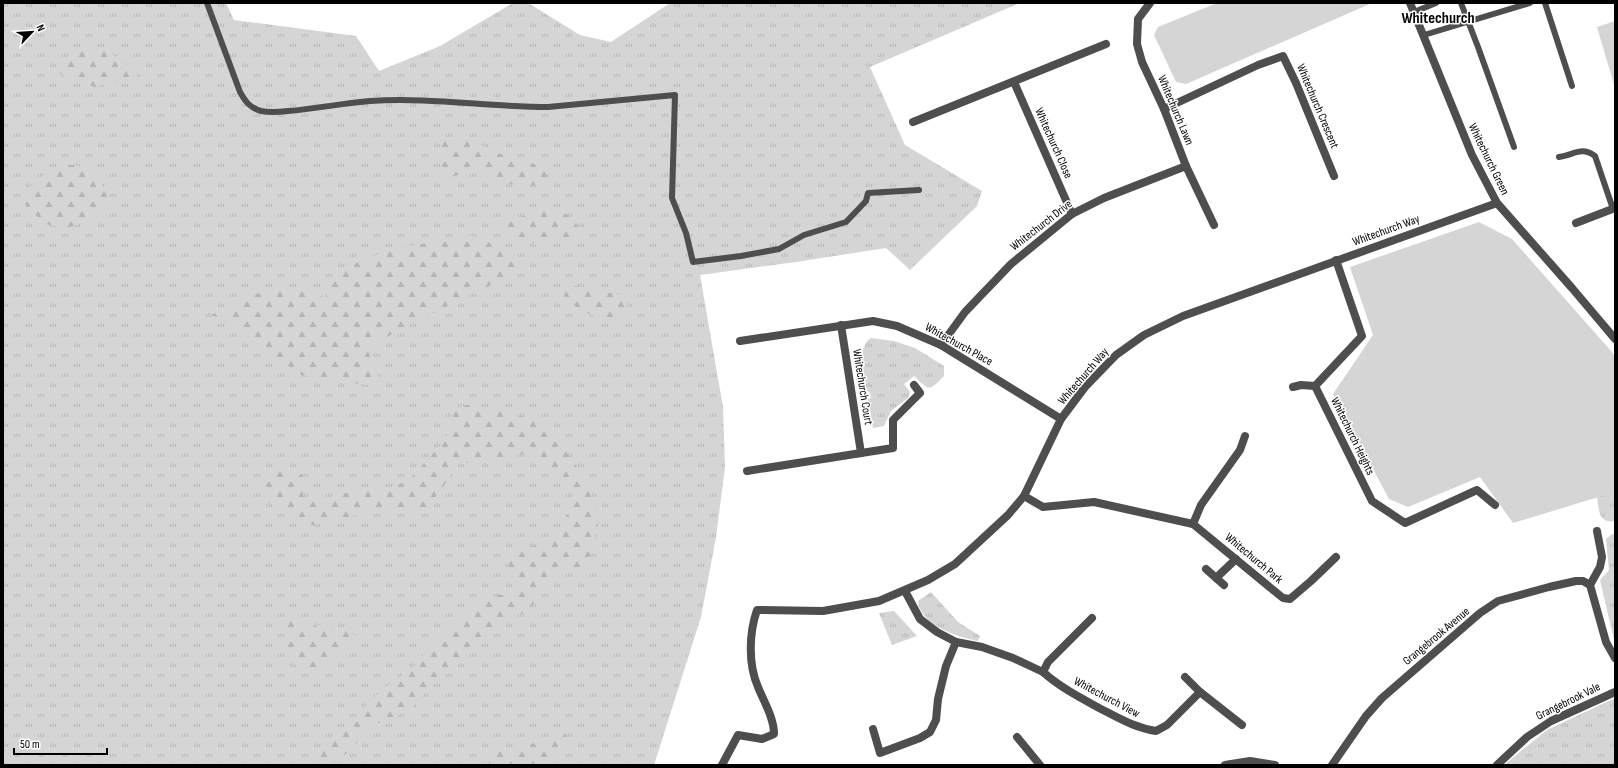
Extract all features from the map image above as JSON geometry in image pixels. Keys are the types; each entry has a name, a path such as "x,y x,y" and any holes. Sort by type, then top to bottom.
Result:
{"street":[{"name":"Whitechurch Lawn","path":"1150,3 1138,19 1137,44 1142,62 1164,109 1186,166 1214,225"},
{"name":"Whitechurch Green","path":"1410,3 1472,155 1497,203 1615,339"},
{"path":"913,122 1106,44"},
{"name":"Whitechurch Crescent","path":"1164,109 1258,65 1283,56 1296,83 1334,176"},
{"name":"Whitechurch Close","path":"1014,82 1072,214"},
{"name":"Whitechurch Drive","path":"941,345 965,312 1006,270 1072,214 1104,198 1186,166"},
{"name":"Whitechurch Way","path":"722,765 738,735 762,739 774,734 774,725 757,684 753,666 750,643 753,621 757,610 823,611 879,601 928,580 955,564 1008,516 1024,496 1061,419 1086,387 1116,355 1144,335 1183,316 1497,203"},
{"path":"1576,223 1614,209"},
{"path":"1293,387 1301,385 1315,386 1362,336 1336,260"},
{"name":"Whitechurch Place","path":"740,341 873,321 897,326 941,345 1061,419"},
{"name":"Whitechurch Court","path":"841,325 861,453"},
{"name":"Whitechurch Court","path":"747,472 893,448 892,420 920,393 914,385"},
{"name":"Whitechurch Heights","path":"1315,386 1372,501 1405,523 1477,490 1495,505"},
{"path":"1192,524 1201,505 1240,450 1245,436"},
{"name":"Whitechurch Park","path":"1024,496 1043,507 1094,502 1192,524 1283,598 1290,599 1336,557"},
{"path":"1597,531 1602,557 1600,567 1590,585 1606,642 1615,658"},
{"path":"1216,578 1236,559"},
{"path":"1206,569 1224,585"},
{"name":"Grangebrook Avenue","path":"1332,765 1366,716 1382,698 1480,613 1498,601 1572,581 1583,581 1590,585"},
{"name":"Whitechurch View","path":"904,591 920,619 937,632 956,642 982,647 1013,658 1043,672 1056,683 1075,695 1134,726 1156,731 1167,725 1200,692"},
{"path":"1043,672 1048,662 1092,618"},
{"path":"873,729 880,752 920,738 930,732 936,720 938,699 946,666 956,642"},
{"path":"1185,677 1200,692 1242,725"},
{"name":"Grangebrook Vale","path":"1497,765 1527,737 1551,721 1615,692"},
{"path":"1017,737 1040,765"},
{"path":"1225,765 1250,761 1275,765"}],"lane":[{"path":"207,3 242,96 252,108 262,111 299,110 370,101 429,100 548,107 675,95 672,198 686,233 693,262 741,256 779,249 804,236 846,222 866,201 868,193 919,190"},
{"path":"1414,12 1436,3"},
{"path":"1461,3 1514,147"},
{"path":"1424,35 1530,3"},
{"path":"1545,3 1572,86"},
{"path":"1559,157 1582,151 1588,151 1595,156 1614,209"}],"green space":[{"path":"3,3 226,3 234,20 356,36 379,71 440,46 513,3 528,3 580,35 611,42 670,3 1020,3 870,67 905,145 982,191 977,206 910,270 886,248 700,275 723,407 725,467 716,537 701,617 654,765 3,765"},
{"path":"1217,3 1372,3 1186,84 1176,82 1154,35 1158,27"},
{"path":"1615,21 1615,88 1597,27"},
{"path":"89,47 108,50 122,63 130,65 138,71 135,82 129,84 116,82 96,87 77,83 61,75 60,72 69,63 73,52 78,48"},
{"path":"468,140 522,163 545,165 549,186 514,185 480,171 443,178 438,155 443,141"},
{"path":"63,164 81,166 100,181 110,202 84,222 67,228 44,224 22,201 24,195 33,184 51,170"},
{"path":"543,211 560,212 572,218 579,228 575,236 564,239 520,244 507,236 505,226 509,220"},
{"path":"1479,222 1512,239 1615,357 1615,492 1513,523 1480,477 1408,507 1389,499 1333,394 1373,335 1350,267"},
{"path":"468,235 484,239 525,268 397,331 367,349 380,381 367,385 301,375 219,318 211,315 268,289 302,289 326,298 336,271 394,248 441,241"},
{"path":"576,286 622,295 626,303 629,321 601,320 567,302 564,295 568,288"},
{"path":"871,338 894,341 915,348 944,366 944,376 935,385 929,388 914,376 904,384 910,392 908,398 891,411 884,426 873,428 868,399 871,398 870,392 867,391 863,370 864,348 866,342"},
{"path":"468,405 506,412 534,421 549,432 568,453 592,494 599,517 587,564 581,568 571,568 549,576 542,591 532,606 524,613 504,617 447,668 414,706 393,718 373,725 340,759 330,765 317,765 315,758 316,753 341,737 358,714 383,689 416,665 426,651 476,608 498,595 513,595 522,586 520,578 514,574 508,563 508,557 511,552 523,547 549,545 556,536 563,520 573,509 574,500 571,492 556,472 545,461 530,453 457,464 442,489 428,506 414,512 378,507 349,518 302,527 265,499 260,482 269,471 283,467 293,469 302,475 306,484 303,494 304,500 309,502 325,501 363,488 384,490 409,480 446,439 451,416 460,407"},
{"path":"1615,492 1615,521 1605,520 1600,515 1597,497"},
{"path":"1615,533 1614,640 1600,580 1609,570 1606,539"},
{"path":"931,592 958,622 980,636 978,641 951,633 925,617 920,609 918,601"},
{"path":"894,611 917,636 892,645 879,613"},
{"path":"289,618 311,627 324,624 357,636 323,672 308,672 293,661 286,647 285,632"},
{"path":"1615,698 1615,765 1504,765 1547,730"},
{"path":"561,732 565,734 568,739 564,745 543,760 543,765 488,765 493,753 498,749 538,743"}],"district":[{"name":"Whitechurch","path":"1438,17"}]}
